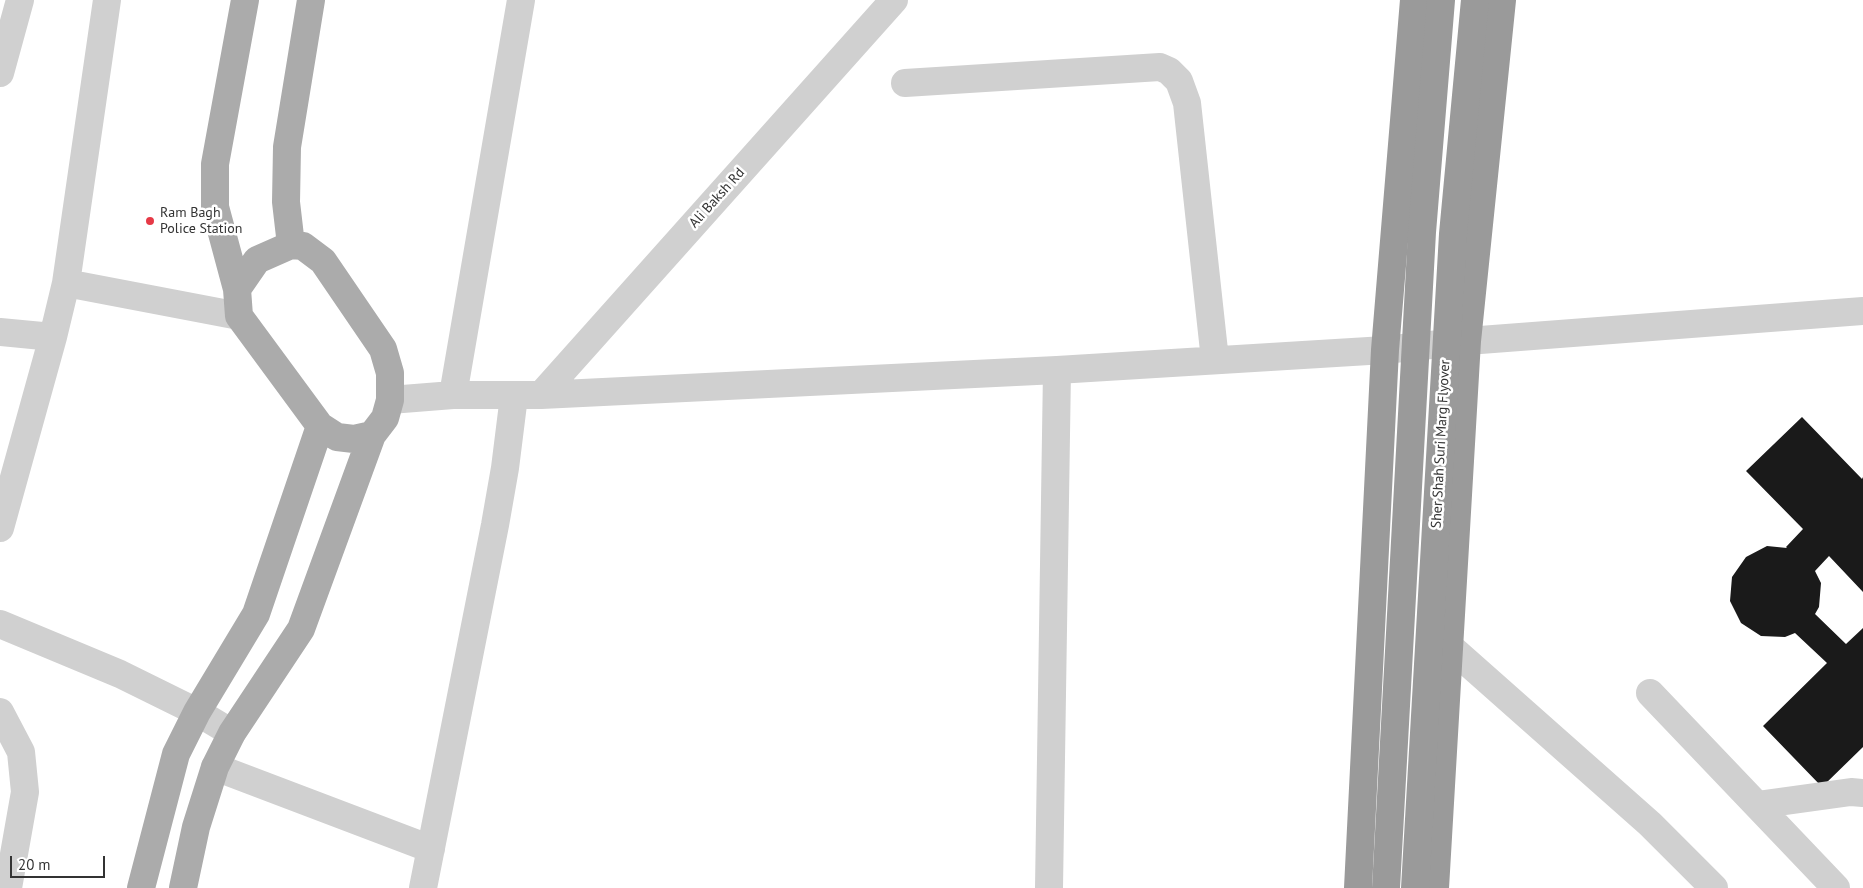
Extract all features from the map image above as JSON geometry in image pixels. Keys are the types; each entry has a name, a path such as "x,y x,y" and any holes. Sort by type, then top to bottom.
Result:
{"highway":[{"path":"1358,888 1385,350 1414,0"},
{"path":"1386,888 1422,232 1440,0"},
{"name":"Sher Shah Suri Marg Flyover","path":"1415,888 1453,234 1475,0"},
{"path":"1435,888 1467,341 1502,0"}],"main road":[{"path":"245,0 215,164 215,207 237,289 239,316 320,426 338,437 354,439 372,435"},
{"path":"291,245 286,202 286,147 312,0"},
{"path":"183,888 196,826 214,767 222,748 301,629 372,435 385,418 390,400 390,373 383,349 323,261 303,246 291,245 257,260 237,289"},
{"path":"141,888 176,754 197,712 256,614 320,426"}],"street":[{"path":"0,72 20,0"},
{"path":"0,528 66,283 107,0"},
{"path":"453,395 521,0"},
{"name":"Ali Baksh Rd","path":"541,395 894,0"},
{"path":"905,84 1160,67 1169,71 1179,82 1187,103 1215,360"},
{"path":"66,283 239,316"},
{"path":"390,400 453,395 541,395 1057,370 1385,350 1467,341 1863,311"},
{"path":"0,332 53,337"},
{"path":"1049,888 1057,370"},
{"path":"423,888 495,525 505,468 514,396"},
{"path":"0,624 120,674 197,712 232,733"},
{"path":"1449,646 1643,818 1714,888"},
{"path":"1650,693 1836,888"},
{"path":"0,712 21,752 25,792 8,888"},
{"path":"214,767 431,849"},
{"path":"1757,805 1851,792 1863,793"}],"building":[{"path":"1802,417 1862,479 1863,477 1863,592 1829,556 1815,571 1821,583 1819,607 1815,614 1846,644 1863,628 1863,747 1822,787 1763,726 1827,663 1795,633 1785,637 1761,636 1741,623 1730,601 1732,577 1746,557 1767,546 1787,548 1803,529 1746,471"}],"place":[{"name":"Ram Bagh Police Station","path":"150,221"}]}
